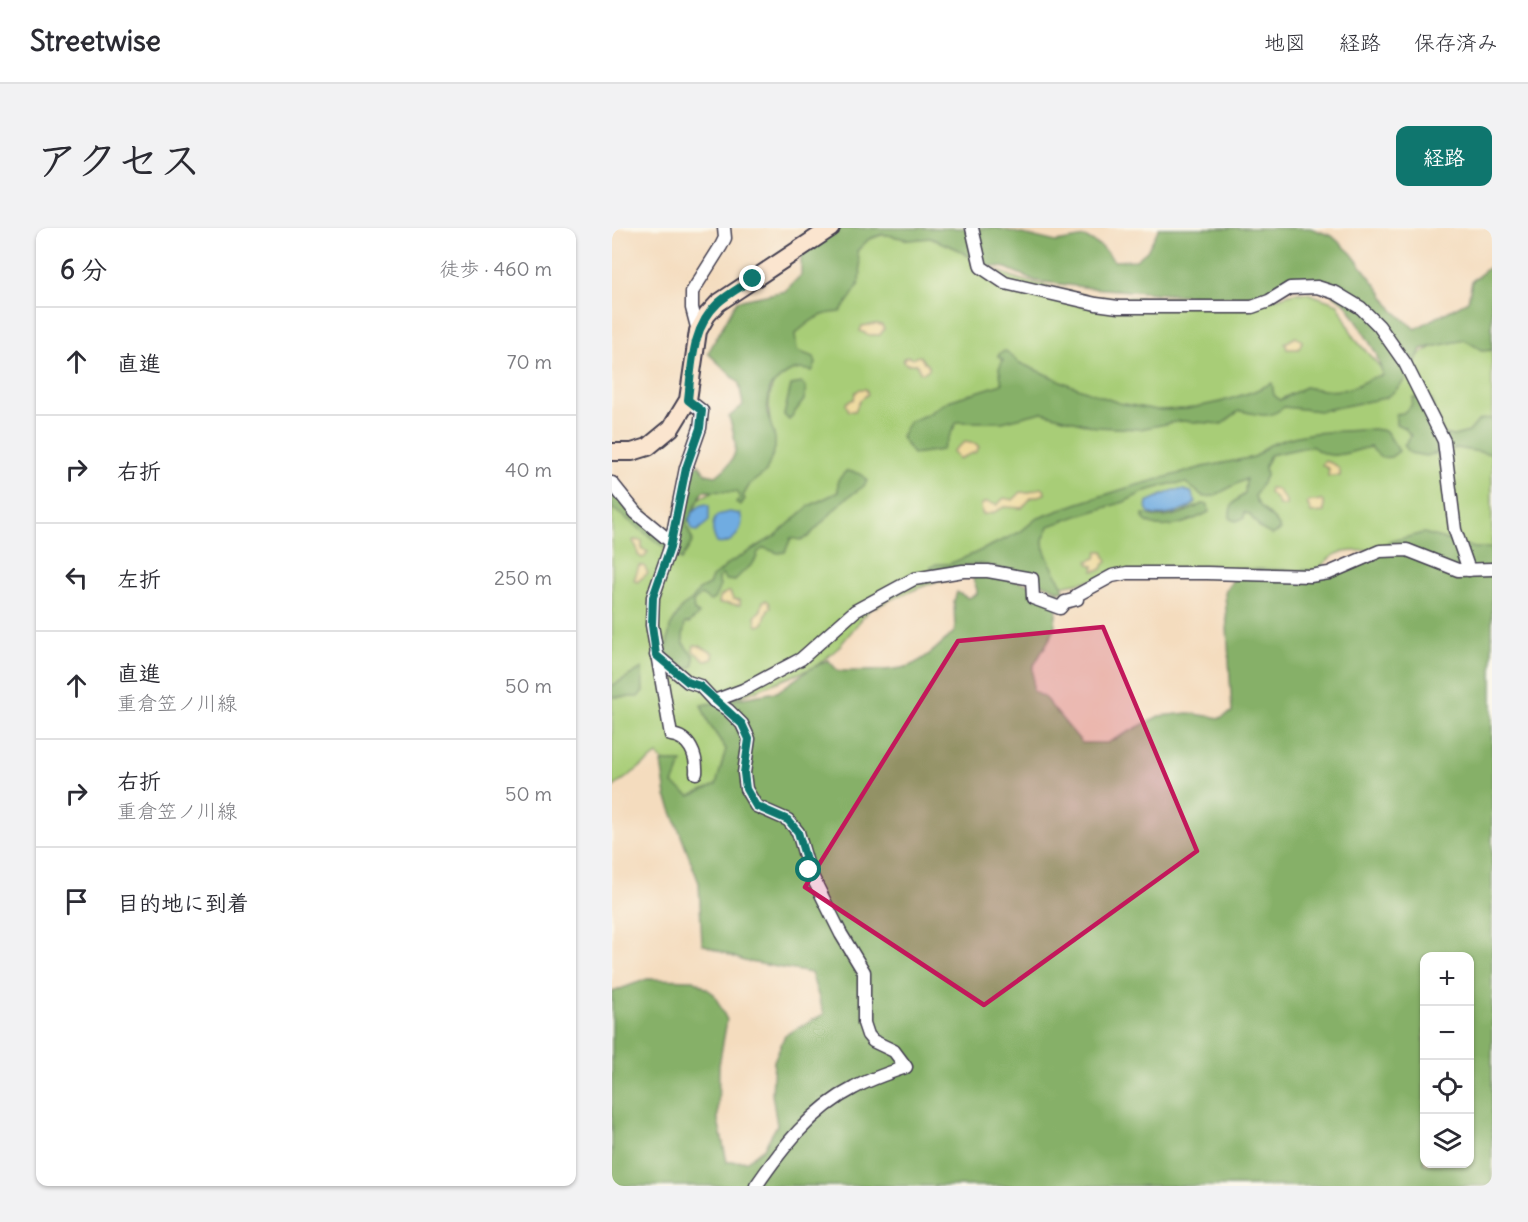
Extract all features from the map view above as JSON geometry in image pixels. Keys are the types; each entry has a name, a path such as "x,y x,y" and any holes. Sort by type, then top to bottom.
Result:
{"main road":[{"path":"612,452 632,452 648,447 671,428 688,400 698,331 707,315 718,303 831,228"}],"street":[{"path":"698,331 692,308 692,292 725,238 724,228"},
{"path":"972,228 981,267 1005,283 1048,294 1118,306 1252,306 1269,301 1290,288 1317,287 1336,293 1361,308 1379,326 1405,363 1444,441 1455,530 1469,570"},
{"path":"688,400 702,411 700,428 686,468 671,542 653,597 652,625 671,735 678,736 693,749 697,762 696,773"},
{"path":"612,483 636,513 671,542"},
{"path":"714,701 743,690 801,659 855,611 914,579 937,575 963,571 988,571 1032,579 1033,598 1060,608 1065,602 1077,599 1077,595 1094,584 1112,576 1127,573 1310,576 1329,573 1380,551 1407,550 1458,570 1492,569"},
{"path":"656,655 688,682 700,686 742,724 749,739 744,773 750,798 756,806 788,820 798,832 809,870 841,934 864,972 864,1023 868,1035 873,1041 894,1051 906,1067 852,1088 823,1108 798,1131 756,1186"}],"highlighted area":[{"path":"1103,627 1197,851 984,1005 805,887 958,641"}],"green space":[{"path":"841,228 997,228 1056,242 1085,237 1102,247 1114,261 1136,260 1147,251 1159,228 1310,228 1332,236 1351,253 1393,310 1415,329 1468,301 1472,281 1492,265 1492,350 1483,351 1465,340 1421,349 1407,377 1385,398 1320,411 1284,407 1267,415 1239,411 1222,424 1181,421 1140,429 1096,427 1042,412 1002,422 957,422 942,450 913,454 901,437 909,422 928,414 948,401 1002,384 999,368 1003,360 998,356 1001,352 1006,351 1020,363 1070,385 1119,403 1157,410 1186,409 1220,402 1272,383 1274,395 1280,400 1305,387 1341,390 1383,375 1376,353 1347,305 1329,292 1300,287 1271,290 1246,297 1207,297 1091,288 1036,281 1006,268 984,265 955,248 930,238 910,240 883,234 869,239 857,251 861,271 859,284 840,312 816,318 795,334 797,351 814,357 816,364 812,371 799,369 789,372 770,387 767,412 775,438 775,448 766,472 750,484 740,506 736,502 740,498 737,492 703,491 686,525 693,541 681,560 612,508 612,484 671,532 685,477 699,464 706,474 716,476 730,463 735,450 729,417 743,405 739,383 708,353 737,301 785,291 801,275 801,251 812,240"},
{"path":"906,234 931,237 953,245 987,267 1021,280 1094,297 1177,297 1242,308 1294,293 1307,293 1338,304 1354,338 1384,371 1434,346 1464,340 1492,347 1492,570 1437,559 1359,550 1334,555 1314,574 1100,579 1060,586 995,569 953,580 934,582 869,610 838,648 815,667 734,699 727,738 728,760 719,788 692,797 668,791 666,764 657,755 612,788 612,505 666,546 683,525 698,499 714,491 774,445 769,401 783,353 798,327 830,311 838,303 859,243 881,235"},
{"path":"802,383 806,388 804,400 789,420 784,415 791,385"},
{"path":"1413,397 1432,400 1444,434 1453,436 1469,432 1479,420 1492,418 1492,454 1457,448 1426,456 1410,453 1404,445 1411,436 1405,428 1396,424 1396,414 1403,413 1411,406"},
{"path":"1373,429 1386,431 1399,451 1391,457 1382,458 1370,447 1333,455 1319,451 1312,446 1270,455 1265,466 1266,476 1255,496 1260,505 1279,525 1281,530 1272,535 1261,529 1249,514 1244,513 1244,518 1236,521 1230,519 1233,504 1245,494 1246,479 1214,496 1204,497 1186,483 1170,484 1146,491 1124,502 1049,526 1043,545 1065,592 986,565 966,565 931,571 930,568 936,564 949,564 973,554 1020,532 1036,519 1130,487 1203,467 1254,457 1268,446 1294,437"},
{"path":"846,471 858,473 867,481 864,486 844,500 808,537 800,540 791,538 785,552 778,553 764,548 758,552 752,565 735,581 726,580 722,575 718,578 720,586 714,599 710,601 701,595 693,602 694,611 699,614 689,623 685,623 683,639 684,645 694,656 694,665 688,669 671,663 666,652 670,627 682,607 692,600 699,590 709,585 712,577 726,565 775,536 809,506 838,492 838,480"},
{"path":"1202,504 1208,505 1209,512 1175,525 1157,526 1143,518 1143,514 1161,517 1173,515"},
{"path":"1424,533 1475,548 1492,548 1492,1186 612,1186 612,992 647,979 694,980 714,994 727,1020 719,1065 718,1120 727,1162 747,1161 764,1148 777,1125 772,1094 774,1061 785,1035 824,1014 811,973 744,961 702,944 699,883 666,796 661,762 682,762 673,784 690,796 716,785 726,749 709,724 701,705 777,692 810,669 828,660 838,671 874,671 916,663 955,631 954,601 957,592 968,598 977,594 972,573 1013,580 1059,592 1054,631 1033,667 1033,691 1044,697 1082,743 1107,743 1159,716 1188,713 1220,718 1232,712 1225,592 1240,569 1342,571 1391,541"},
{"path":"642,668 643,691 638,697 612,697 612,686"}],"sand":[{"path":"882,325 884,329 880,335 869,335 860,331 862,326"},
{"path":"1296,337 1302,341 1299,349 1287,349 1285,343"},
{"path":"908,356 911,358 920,356 929,365 929,369 923,373 920,372 917,364 906,364 903,361"},
{"path":"860,389 866,389 868,394 860,400 855,411 849,411 847,402 854,399 855,393"},
{"path":"965,442 976,444 979,447 976,452 958,459 953,451"},
{"path":"1324,461 1338,467 1340,476 1328,476 1329,469 1322,465"},
{"path":"1270,488 1277,489 1286,501 1286,506 1279,505 1269,493"},
{"path":"1044,489 1045,494 1031,498 1022,508 1004,507 982,514 981,505 986,502 997,505 1004,498 1013,500 1021,492 1027,493"},
{"path":"1321,500 1324,502 1324,512 1311,513 1307,502"},
{"path":"634,540 642,541 642,549 648,552 645,557 638,555"},
{"path":"1098,551 1103,551 1107,562 1102,569 1093,571 1094,566 1088,561 1096,558"},
{"path":"639,566 644,566 648,573 637,582 634,580"},
{"path":"730,592 733,599 740,600 740,605 719,603 720,597"},
{"path":"766,600 771,608 768,609 763,624 758,626 755,616 761,610 763,601"},
{"path":"694,645 713,653 713,659 706,661 693,651"}],"water":[{"path":"1174,490 1191,492 1196,502 1176,513 1151,514 1147,509 1147,502"},
{"path":"706,504 709,506 709,521 697,531 692,530 689,519 698,507"},
{"path":"729,512 740,514 742,519 740,530 728,542 717,543 713,532 714,521 718,515"}],"route":[{"path":"753,279 718,303 707,315 698,331 688,400 702,411 700,428 686,468 670,548 653,597 652,625 656,655 688,682 700,686 742,724 749,739 744,773 750,798 756,806 788,820 798,832 809,870"}]}
